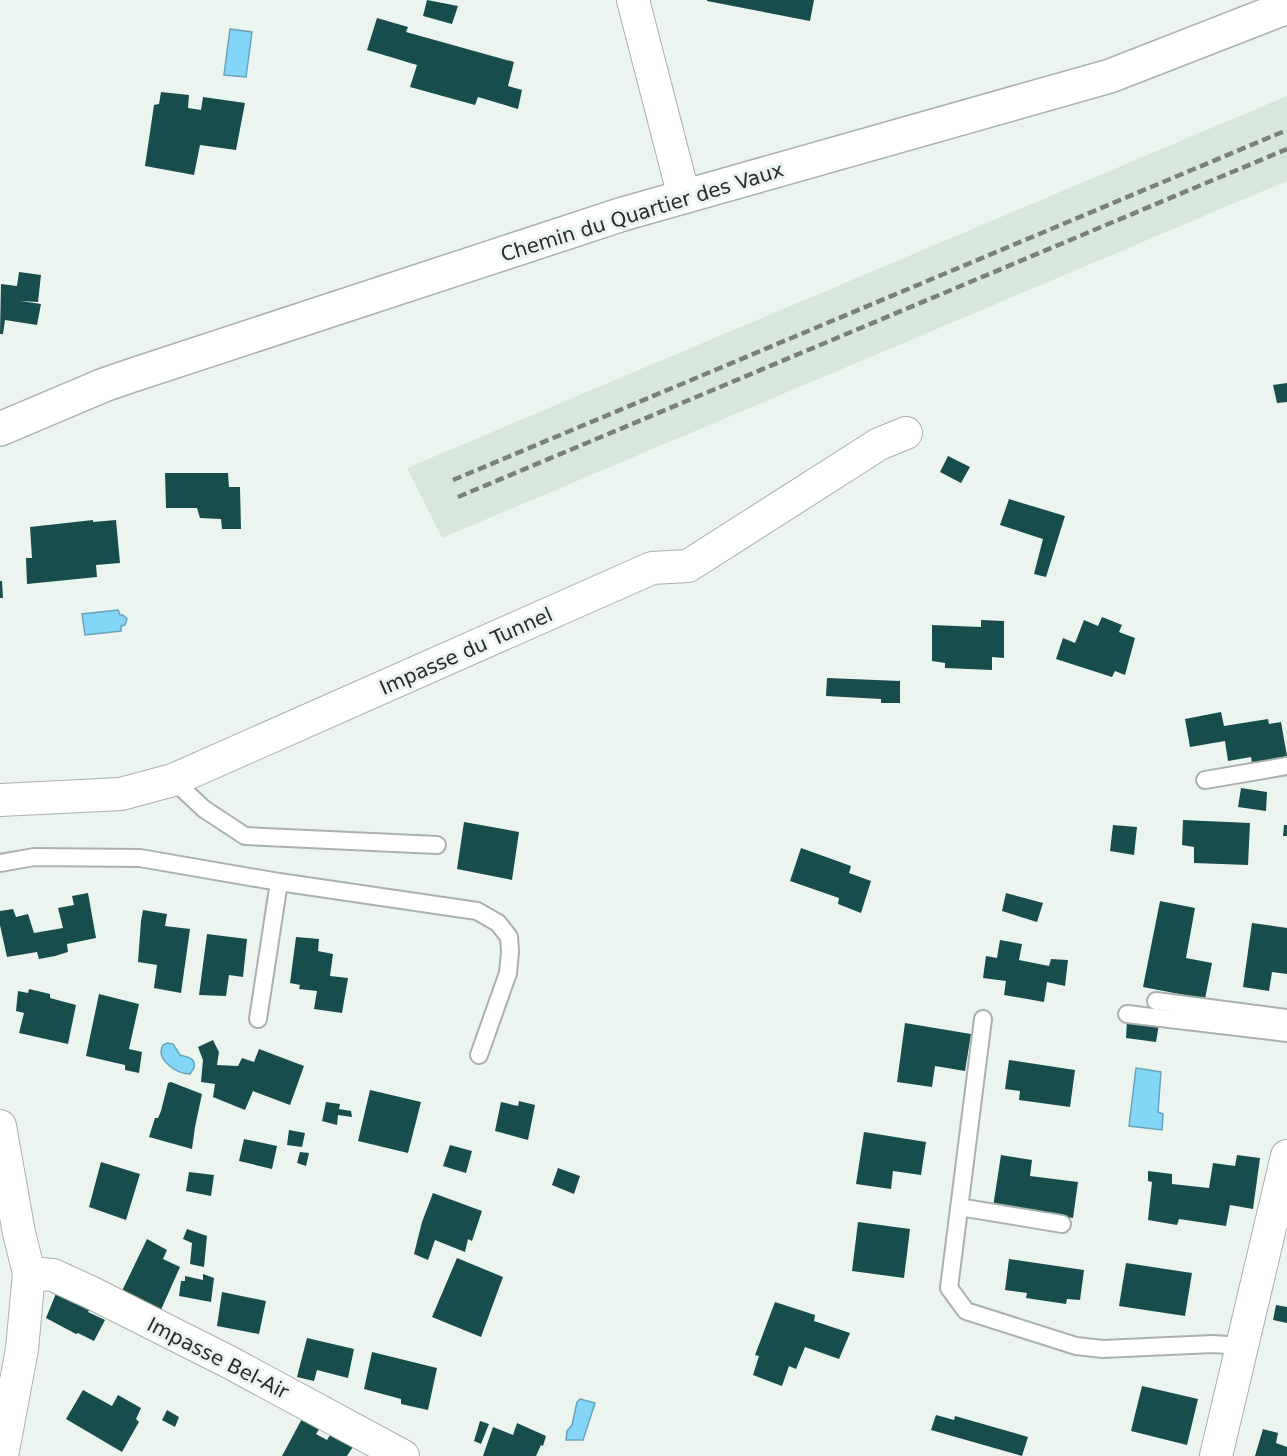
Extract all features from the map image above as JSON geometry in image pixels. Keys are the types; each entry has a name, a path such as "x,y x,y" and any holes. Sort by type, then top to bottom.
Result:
{"street":[{"path":"633,0 684,197"},
{"name":"Chemin du Quartier des Vaux","path":"0,429 130,376 612,218 1110,76 1287,6"},
{"name":"Impasse du Tunnel","path":"0,800 121,794 172,780 652,568 688,566 879,444 906,433"},
{"path":"0,1126 19,1233 29,1273 22,1349 2,1456"},
{"path":"1216,1456 1287,1156"},
{"name":"Impasse Bel-Air","path":"29,1273 53,1275 92,1293 229,1362 403,1456"}],"lane":[{"path":"1205,780 1287,766"},
{"path":"172,780 204,810 245,836 437,845"},
{"path":"0,863 34,857 140,858 279,882 477,911 498,923 509,937 508,973 479,1055"},
{"path":"258,1019 279,882"},
{"path":"1156,1000 1287,1018"},
{"path":"1127,1014 1287,1033"},
{"path":"983,1019 949,1288 966,1311 1076,1346 1103,1349 1213,1344 1242,1346"},
{"path":"959,1207 1062,1224"}],"shaded area":[{"path":"1287,96 1287,181 442,538 407,468"}],"water":[{"path":"230,29 252,32 246,77 224,75"},
{"path":"118,610 120,615 127,619 125,625 121,626 121,631 85,635 82,614"},
{"path":"167,1043 173,1044 180,1055 193,1060 194,1068 190,1074 173,1069 164,1060 161,1050"},
{"path":"1136,1068 1161,1072 1158,1112 1163,1114 1162,1130 1129,1126"},
{"path":"580,1399 595,1403 583,1440 566,1440 567,1431 572,1425 577,1402"}],"building":[{"path":"427,0 458,6 452,24 423,16"},
{"path":"707,0 814,0 810,21"},
{"path":"377,18 408,27 406,32 514,62 508,86 522,90 518,109 478,97 475,105 410,87 417,65 367,50"},
{"path":"161,92 189,95 188,108 201,110 203,97 245,103 236,150 200,145 194,175 145,166 154,105 159,104"},
{"path":"19,272 41,275 38,302 20,301 41,304 37,325 5,320 3,334 0,334 1,284 17,286"},
{"path":"1287,383 1287,402 1277,403 1273,385"},
{"path":"948,456 970,467 961,483 940,472"},
{"path":"165,473 228,473 229,487 240,487 241,529 222,529 221,519 200,518 197,508 166,508"},
{"path":"1009,499 1065,516 1046,577 1034,574 1043,539 1000,525"},
{"path":"93,520 93,522 116,520 120,563 96,565 97,577 27,584 26,558 32,558 30,527"},
{"path":"0,581 2,581 3,598 0,598"},
{"path":"1102,617 1122,625 1119,632 1135,638 1125,675 1115,671 1112,677 1056,659 1063,638 1075,643 1084,620 1098,626"},
{"path":"981,620 1004,621 1004,658 992,657 992,670 945,668 945,663 932,661 932,625 981,627"},
{"path":"827,678 900,681 900,703 881,703 881,699 826,696"},
{"path":"1221,712 1224,726 1268,719 1269,724 1281,722 1287,756 1252,763 1251,757 1228,761 1225,741 1190,747 1185,719"},
{"path":"1241,788 1267,792 1266,811 1238,807"},
{"path":"1183,820 1250,823 1248,865 1194,863 1194,847 1182,845"},
{"path":"464,822 519,832 512,880 457,869"},
{"path":"1113,825 1137,827 1134,855 1110,851"},
{"path":"1284,825 1287,825 1287,836 1283,836"},
{"path":"801,848 851,866 849,873 871,881 861,913 838,904 839,898 790,881"},
{"path":"88,893 96,938 67,944 68,952 55,956 39,959 37,952 7,957 0,925 0,911 13,909 16,917 28,914 34,933 63,928 58,908 74,905 72,896"},
{"path":"1006,893 1043,903 1037,922 1002,911"},
{"path":"1160,901 1195,908 1186,958 1212,963 1205,999 1143,987"},
{"path":"143,910 167,914 165,926 190,929 181,993 154,988 157,965 138,962"},
{"path":"1252,923 1287,928 1287,974 1272,972 1269,991 1243,987"},
{"path":"207,934 247,939 243,977 229,975 226,996 199,995"},
{"path":"296,937 319,939 318,951 333,954 330,976 348,978 342,1013 314,1009 317,991 299,989 300,985 290,983"},
{"path":"1000,940 1022,944 1019,960 1049,966 1051,959 1068,960 1065,986 1047,982 1044,1002 1004,995 1006,981 983,978 986,956 997,958"},
{"path":"29,989 50,994 50,998 76,1005 68,1044 19,1033 24,1013 16,1011 18,991 28,993"},
{"path":"99,994 139,1004 129,1049 142,1052 139,1073 125,1070 125,1065 86,1056"},
{"path":"1127,1020 1159,1024 1156,1042 1126,1038"},
{"path":"905,1023 971,1034 965,1071 935,1066 932,1087 897,1082"},
{"path":"213,1040 219,1052 217,1065 238,1066 242,1058 254,1062 259,1049 304,1066 290,1105 253,1091 245,1110 213,1097 215,1084 201,1082 203,1060 198,1047"},
{"path":"1009,1060 1075,1070 1070,1107 1019,1100 1020,1091 1005,1089"},
{"path":"171,1082 202,1094 192,1149 149,1137 155,1118 158,1118 161,1111 168,1083"},
{"path":"370,1090 421,1102 408,1153 358,1141"},
{"path":"519,1101 535,1105 528,1140 495,1131 501,1102 518,1106"},
{"path":"326,1102 340,1104 339,1109 351,1111 352,1117 338,1115 337,1125 322,1121"},
{"path":"289,1130 305,1133 302,1147 287,1145"},
{"path":"864,1132 926,1142 921,1175 893,1171 891,1189 856,1184"},
{"path":"244,1139 277,1146 272,1169 239,1161"},
{"path":"450,1145 472,1151 466,1173 443,1166"},
{"path":"300,1152 309,1153 306,1166 297,1163"},
{"path":"1001,1155 1032,1160 1030,1176 1078,1182 1073,1218 993,1207"},
{"path":"1237,1155 1260,1158 1253,1209 1230,1205 1226,1226 1179,1219 1177,1225 1148,1220 1152,1182 1148,1181 1148,1171 1172,1174 1172,1184 1209,1188 1213,1163 1235,1166"},
{"path":"101,1162 140,1174 126,1220 89,1207"},
{"path":"558,1168 580,1176 574,1194 552,1185"},
{"path":"189,1172 214,1175 211,1196 186,1191"},
{"path":"433,1193 482,1211 472,1241 468,1239 465,1252 435,1240 428,1260 414,1254 422,1222"},
{"path":"858,1222 910,1229 904,1278 852,1271"},
{"path":"187,1229 207,1236 204,1267 190,1264 192,1243 183,1239"},
{"path":"147,1239 167,1250 163,1259 180,1267 160,1312 121,1293"},
{"path":"457,1258 503,1277 481,1337 432,1317"},
{"path":"1009,1259 1084,1270 1080,1300 1067,1299 1066,1304 1026,1298 1027,1293 1005,1290"},
{"path":"1126,1263 1192,1273 1185,1316 1119,1306"},
{"path":"203,1274 214,1278 211,1302 179,1296 181,1281 185,1281 185,1276 203,1280"},
{"path":"57,1291 91,1307 88,1312 105,1320 94,1341 46,1318"},
{"path":"222,1292 266,1301 259,1334 217,1326"},
{"path":"775,1302 815,1315 814,1321 850,1333 839,1359 805,1347 796,1369 789,1366 782,1386 753,1375 759,1356 755,1355"},
{"path":"1276,1305 1287,1307 1287,1323 1273,1320"},
{"path":"307,1338 354,1349 348,1378 317,1370 314,1381 297,1377"},
{"path":"372,1352 437,1368 428,1410 401,1404 401,1399 364,1389"},
{"path":"1142,1386 1198,1399 1187,1445 1131,1431"},
{"path":"83,1390 112,1406 118,1395 141,1408 136,1419 139,1422 122,1452 66,1419"},
{"path":"167,1410 179,1417 175,1427 162,1420"},
{"path":"304,1415 321,1426 316,1434 327,1440 332,1432 354,1445 347,1456 282,1456"},
{"path":"936,1415 954,1420 955,1416 1028,1437 1022,1456 931,1430"},
{"path":"480,1421 489,1424 481,1444 474,1441"},
{"path":"517,1423 546,1436 536,1456 483,1456 493,1427 513,1435"},
{"path":"1263,1429 1278,1433 1276,1443 1287,1447 1287,1456 1255,1456"}],"railway":[{"path":"453,480 1287,130"},
{"path":"458,497 1287,149"}]}
